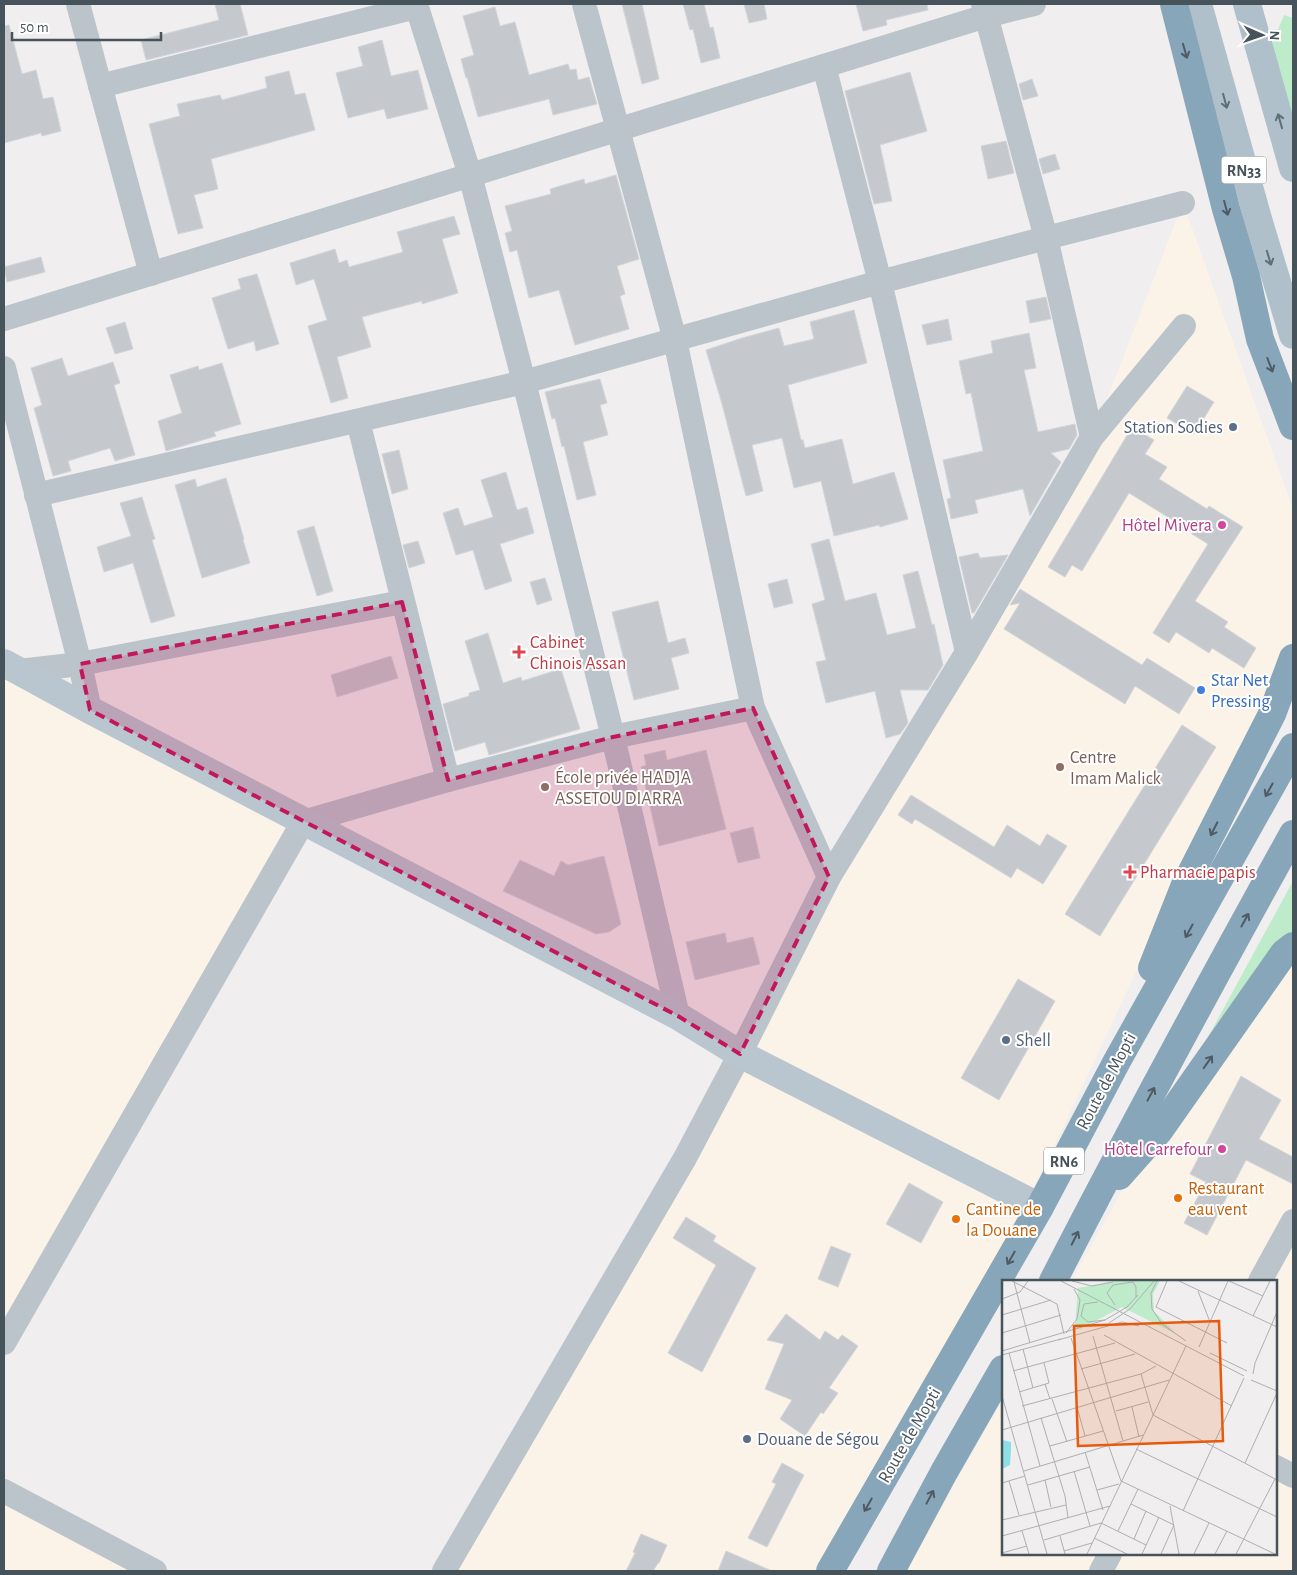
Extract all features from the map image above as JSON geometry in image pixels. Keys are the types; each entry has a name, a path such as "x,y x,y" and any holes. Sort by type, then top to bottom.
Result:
{"highway":[{"path":"1174,4 1226,209 1246,276 1260,339 1293,426"},
{"path":"1116,1061 1185,885 1272,714 1293,658"},
{"name":"Route de Mopti","path":"830,1571 1040,1207 1116,1061 1293,747"},
{"name":"RN6","path":"1054,1280 1229,950 1293,834"},
{"path":"1090,1209 1159,1132 1284,953 1293,946"},
{"path":"891,1571 1002,1370"}],"main road":[{"name":"RN33","path":"1198,4 1258,219 1293,335"},
{"name":"RN33","path":"1247,4 1293,168"}],"street":[{"path":"78,4 151,274"},
{"path":"584,4 675,340 753,708 829,878"},
{"path":"4,319 824,66 984,10 1034,4"},
{"path":"100,86 416,5 470,175 524,382 613,737 678,1016"},
{"path":"984,10 1046,238 1092,438"},
{"path":"824,66 880,282 967,652"},
{"path":"36,495 524,382 880,282 1183,203"},
{"path":"444,1571 684,1158 740,1054 829,878 967,652 1092,438 1184,326"},
{"path":"4,368 80,664 90,710"},
{"path":"358,421 448,780"},
{"path":"11,667 80,664 402,602"},
{"path":"11,667 303,822 678,1016 740,1054 1040,1207"},
{"path":"4,1344 303,822 448,780 613,737 753,708"},
{"path":"1261,1280 1293,1221"},
{"path":"1277,1468 1293,1475"},
{"path":"4,1491 155,1571"},
{"path":"1101,1571 1109,1555"}],"highlighted area":[{"path":"402,602 448,780 613,737 753,708 829,877 740,1054 678,1016 90,710 80,664"}],"shaded area":[{"path":"1183,203 1293,509 1292,646 1253,722 1031,1196 833,1571 444,1571 1092,438"},
{"path":"4,668 303,822 4,1343"},
{"path":"1293,954 1293,1571 905,1571 1002,1401 1002,1555 1277,1555 1277,1280 1072,1280 1171,1105"},
{"path":"4,1491 155,1571 4,1571"}],"green space":[{"path":"1284,15 1293,18 1293,133 1263,66"},
{"path":"1293,881 1293,954 1171,1105"}],"building":[{"path":"215,4 240,4 248,35 146,60 141,40 219,20"},
{"path":"622,4 642,4 659,79 642,84"},
{"path":"683,4 704,4 710,28 713,27 720,58 701,63 693,29 690,30"},
{"path":"744,4 764,4 767,19 749,23"},
{"path":"856,4 927,4 928,10 886,20 887,25 863,31"},
{"path":"495,7 500,26 515,22 529,75 568,64 570,70 576,69 578,80 589,77 597,104 553,115 549,99 478,117 461,59 474,55 463,16"},
{"path":"9,25 22,74 36,70 43,99 53,97 61,131 42,136 41,133 4,143 4,26"},
{"path":"382,40 391,76 418,70 428,109 387,119 384,109 348,118 336,73 363,66 358,47"},
{"path":"289,71 295,95 305,93 315,130 211,159 218,189 194,195 203,228 178,234 149,124 180,116 177,104 220,95 222,100 267,88 265,77"},
{"path":"910,72 927,131 880,145 892,201 874,204 845,91"},
{"path":"1032,79 1038,96 1023,100 1019,84"},
{"path":"1006,141 1014,173 988,179 981,146"},
{"path":"1055,154 1060,169 1043,174 1039,159"},
{"path":"616,175 639,259 617,266 625,294 620,296 629,329 575,345 559,290 529,298 517,250 510,252 505,233 512,231 505,206 551,194 550,189 584,179 585,184"},
{"path":"454,216 460,234 442,239 458,293 422,304 422,301 362,317 371,347 337,357 348,398 331,403 308,326 327,320 314,279 296,285 290,263 335,249 339,263 347,260 349,267 403,252 397,232"},
{"path":"41,257 45,272 7,282 4,267"},
{"path":"257,274 279,344 256,351 254,341 228,349 212,298 241,289 238,279"},
{"path":"1046,297 1051,319 1030,323 1026,301"},
{"path":"854,310 867,363 788,385 801,440 803,440 805,448 842,439 853,484 894,472 908,519 880,527 879,525 834,536 821,481 794,488 782,438 752,445 763,491 746,496 706,350 779,328 784,346 814,339 810,322"},
{"path":"948,319 952,340 927,345 922,325"},
{"path":"125,322 133,349 115,354 106,328"},
{"path":"1029,333 1036,368 1024,370 1038,432 1075,424 1077,435 1069,449 1051,453 1061,462 1030,516 1023,489 975,500 978,513 951,519 947,499 951,498 943,460 983,451 971,393 966,394 959,361 993,353 991,341"},
{"path":"62,358 68,376 113,362 120,383 114,385 135,455 115,461 110,448 68,461 71,471 53,476 34,408 42,405 31,368"},
{"path":"222,363 241,424 214,432 216,436 166,451 158,421 182,413 170,375 198,366 199,370"},
{"path":"600,379 607,403 600,405 608,435 583,442 596,495 577,500 564,446 562,447 555,418 552,419 545,392"},
{"path":"1187,386 1214,402 1194,434 1167,418"},
{"path":"1132,427 1154,440 1145,454 1167,467 1159,479 1207,509 1209,506 1243,527 1195,601 1228,622 1224,627 1256,648 1244,668 1212,648 1209,653 1176,632 1169,643 1153,633 1208,544 1129,493 1082,571 1072,565 1065,577 1048,567"},
{"path":"399,450 408,489 392,494 382,454"},
{"path":"506,472 517,510 527,507 534,533 500,544 512,581 485,590 473,550 456,555 443,513 458,508 464,526 493,517 481,480"},
{"path":"226,478 250,563 202,578 175,485 195,479 197,487"},
{"path":"142,497 155,539 152,540 175,616 151,623 133,563 104,572 97,547 131,536 120,503"},
{"path":"314,526 333,591 317,596 297,531"},
{"path":"829,539 845,601 876,593 887,635 916,628 903,575 918,571 932,625 934,624 943,665 928,690 900,690 908,723 900,734 886,738 875,691 826,703 816,662 826,660 812,604 825,600 811,544"},
{"path":"418,541 425,563 409,568 403,545"},
{"path":"978,553 980,558 1008,555 974,613 972,613 959,557"},
{"path":"545,578 552,600 537,605 530,582"},
{"path":"787,579 793,603 774,608 768,584"},
{"path":"1020,589 1142,665 1147,658 1195,688 1179,714 1135,686 1125,704 1004,629 1020,603 1010,605"},
{"path":"658,601 668,643 685,638 689,653 671,658 679,689 634,700 612,612"},
{"path":"488,633 503,683 521,677 522,681 561,669 580,729 489,755 485,742 455,751 443,704 469,696 469,693 480,690 465,641"},
{"path":"391,656 398,678 337,697 331,675"},
{"path":"1182,725 1216,747 1100,936 1065,914"},
{"path":"665,750 667,760 706,750 726,829 659,846 641,767 646,765 644,755"},
{"path":"911,795 994,847 1007,825 1040,846 1047,834 1067,846 1043,884 1017,868 1011,878 915,819 912,824 898,815"},
{"path":"753,827 760,858 738,863 730,833"},
{"path":"604,856 621,924 609,932 596,934 503,891 520,860 554,876 561,861 568,865"},
{"path":"725,933 727,943 753,937 760,964 695,980 686,942"},
{"path":"1018,979 1055,1001 999,1100 961,1078"},
{"path":"1241,1076 1281,1100 1259,1139 1293,1157 1293,1184 1246,1160 1207,1235 1184,1223 1206,1182 1190,1174"},
{"path":"909,1183 943,1202 921,1243 886,1224"},
{"path":"686,1217 716,1236 713,1241 756,1268 702,1372 668,1353 716,1265 673,1238"},
{"path":"831,1246 851,1254 838,1287 818,1279"},
{"path":"786,1314 820,1340 825,1331 838,1340 842,1335 858,1346 829,1388 838,1393 823,1414 821,1412 805,1436 780,1419 792,1400 765,1389 784,1344 767,1340"},
{"path":"782,1463 804,1475 767,1547 748,1538 776,1484 772,1482"},
{"path":"641,1534 667,1545 653,1571 626,1571 635,1553 633,1552"},
{"path":"726,1551 772,1571 718,1571"}],"place":[{"name":"Station Sodies","path":"1233,427"},
{"name":"Hôtel Mivera","path":"1222,525"},
{"name":"Cabinet Chinois Assan","path":"519,652"},
{"name":"Star Net Pressing","path":"1201,690"},
{"name":"Centre Imam Malick","path":"1060,767"},
{"name":"École privée HADJA ASSETOU DIARRA","path":"545,787"},
{"name":"Pharmacie papis","path":"1130,872"},
{"name":"Shell","path":"1006,1040"},
{"name":"Hôtel Carrefour","path":"1222,1149"},
{"name":"Restaurant eau vent","path":"1178,1198"},
{"name":"Cantine de la Douane","path":"956,1219"},
{"name":"Douane de Ségou","path":"747,1439"}]}
